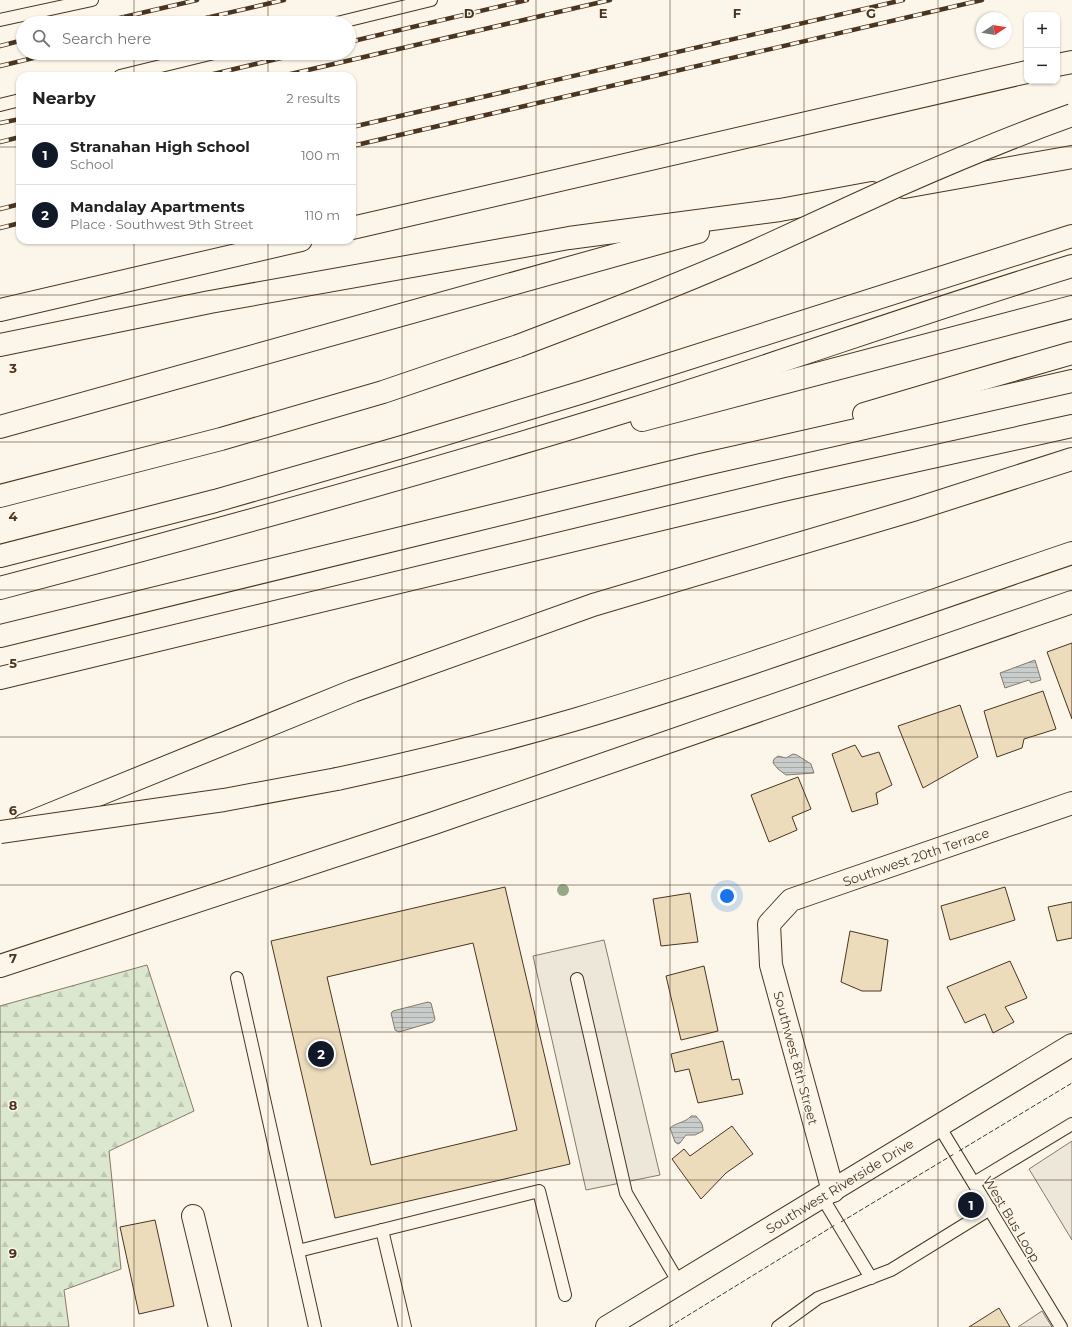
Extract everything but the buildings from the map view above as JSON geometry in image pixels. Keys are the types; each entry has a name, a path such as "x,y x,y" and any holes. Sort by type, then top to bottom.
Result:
{"main road":[{"path":"1060,64 1072,62"},
{"path":"356,227 1024,73"},
{"path":"0,496 220,439 383,392 518,346 682,282 754,252 955,160 1072,115"},
{"path":"0,345 210,302 569,238 780,210 1072,156"},
{"path":"0,427 780,210"},
{"path":"0,556 215,501 402,447 583,392 1072,236"},
{"path":"0,310 284,244"},
{"path":"0,588 214,531 408,476 633,409 1072,266"},
{"path":"408,476 517,459 639,421 1072,306"},
{"path":"701,464 974,380 1072,353"},
{"path":"0,636 701,464 1072,381"},
{"path":"0,678 787,489 1072,426"},
{"path":"0,833 354,691 580,610 913,510 1072,459"},
{"path":"0,833 224,800 336,779 431,758 576,719 723,672 1072,553"},
{"path":"0,966 427,826 1072,602"},
{"name":"Southwest 20th Terrace","path":"769,924 791,900 1072,803"},
{"name":"Southwest 8th Street","path":"769,924 770,966 827,1194"},
{"name":"Southwest Riverside Drive","path":"616,1324 679,1283 1072,1045"},
{"path":"193,1216 220,1327"}],"lane":[{"path":"18,16 92,0"},
{"path":"356,18 431,0"},
{"path":"0,20 16,17"},
{"path":"136,72 185,60"},
{"path":"0,105 16,101"},
{"path":"237,978 315,1327"},
{"path":"576,979 626,1193 679,1283"},
{"path":"974,1183 1072,1124"},
{"name":"West Bus Loop","path":"939,1126 1062,1327"},
{"path":"298,1251 539,1191 565,1295"},
{"path":"827,1194 871,1278"},
{"path":"778,1327 818,1298 891,1270 990,1209"},
{"path":"382,1230 405,1327"}],"green space":[{"path":"147,965 194,1111 109,1151 121,1269 64,1290 69,1327 0,1327 0,1006"}],"shaded area":[{"path":"1035,660 1041,680 1031,683 1029,680 1005,688 1000,673"},
{"path":"793,754 811,764 814,773 786,775 773,763 774,759 778,756 786,758"},
{"path":"604,940 660,1175 586,1190 533,956"},
{"path":"428,1002 431,1003 435,1019 433,1022 399,1032 395,1030 391,1013 393,1011"},
{"path":"691,1116 696,1116 699,1119 702,1124 703,1131 695,1135 686,1135 678,1144 675,1142 670,1128"},
{"path":"1072,1141 1072,1240 1029,1169"},
{"path":"1042,1311 1052,1327 1018,1327"}],"railway":[{"path":"128,16 197,0"},
{"path":"214,16 284,0"},
{"path":"356,40 527,0"},
{"path":"356,59 610,0"},
{"path":"356,126 903,0"},
{"path":"356,145 982,0"},
{"path":"0,46 16,42"},
{"path":"0,66 25,60"},
{"path":"222,72 272,60"},
{"path":"299,72 351,60"},
{"path":"0,123 16,120"},
{"path":"0,142 16,138"},
{"path":"0,209 16,205"},
{"path":"0,228 16,224"}],"fence":[{"path":"959,1151 1072,1083"},
{"path":"841,1222 954,1154"},
{"path":"669,1327 835,1225"}],"place":[{"name":"Mandalay Apartments","path":"321,1054"},
{"name":"Stranahan High School","path":"971,1205"}]}
